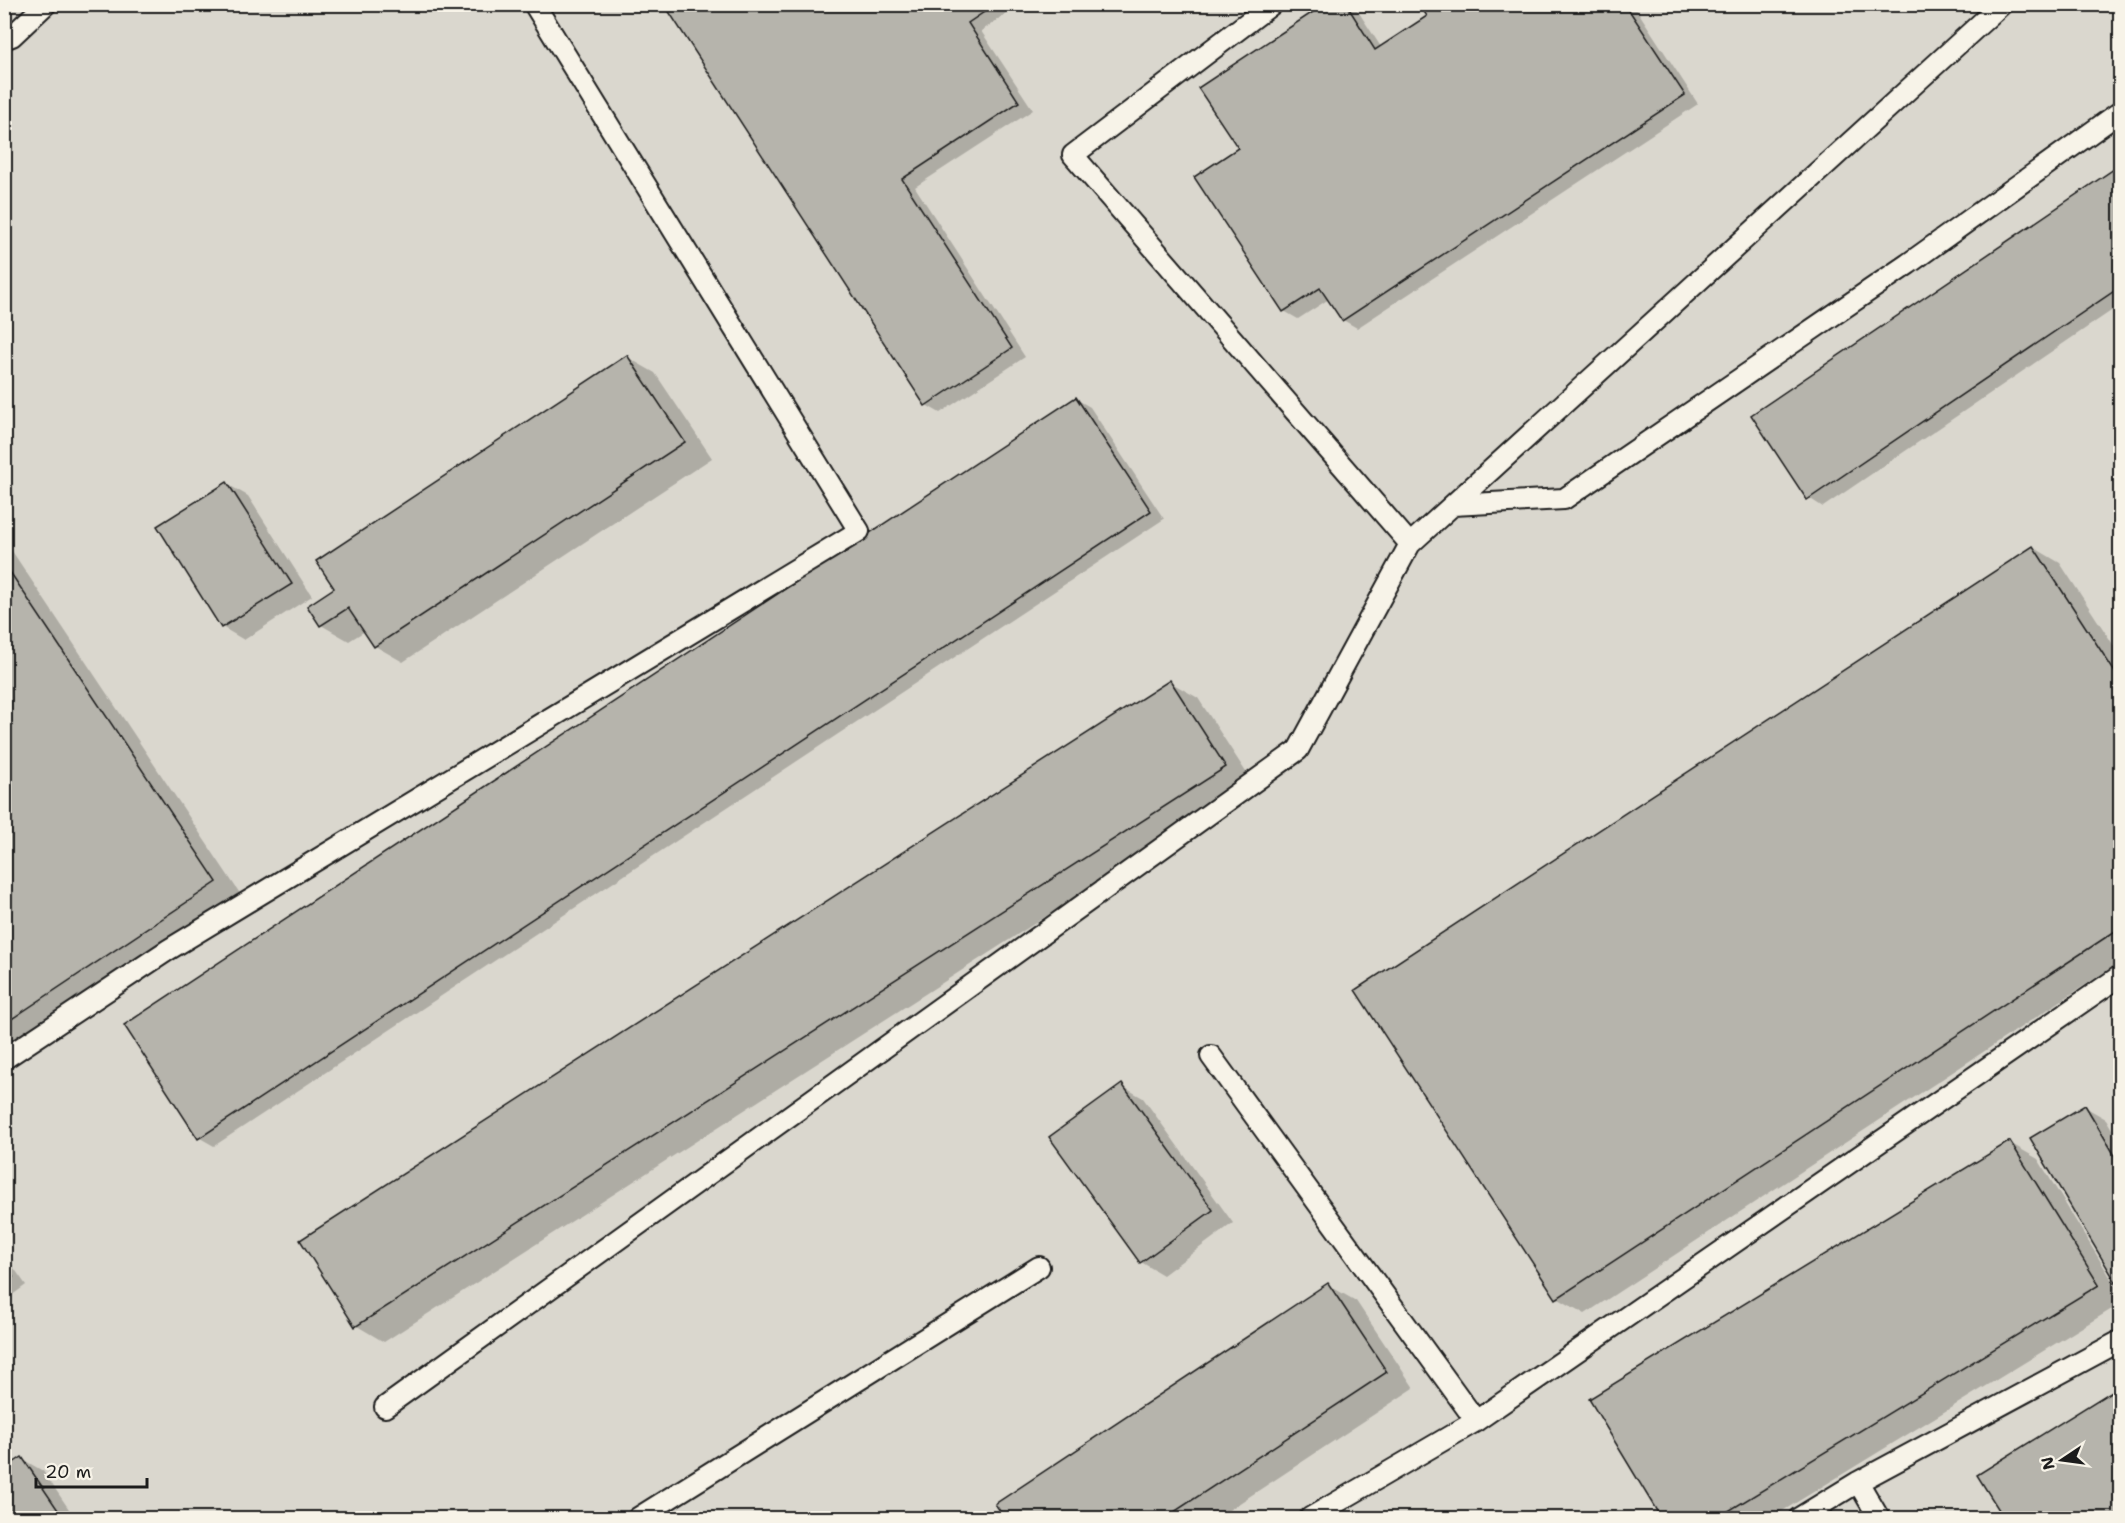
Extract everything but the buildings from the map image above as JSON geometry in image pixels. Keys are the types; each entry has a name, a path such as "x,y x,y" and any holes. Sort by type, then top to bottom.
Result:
{"lane":[{"path":"4,39 12,36 46,4"},
{"path":"4,1059 168,950 859,531 534,4"},
{"path":"1272,4 1073,156 1410,544"},
{"path":"385,1407 1298,750 1410,544 2002,4"},
{"path":"1453,505 1564,499 1908,264 2121,112"},
{"path":"1310,1518 1476,1421 2121,976"},
{"path":"1211,1056 1476,1421"},
{"path":"638,1518 1039,1267"},
{"path":"1799,1518 1858,1482 2121,1341"},
{"path":"1858,1482 1880,1518"}],"shaded area":[{"path":"5,5 2120,5 2120,1518 5,1518"}]}
